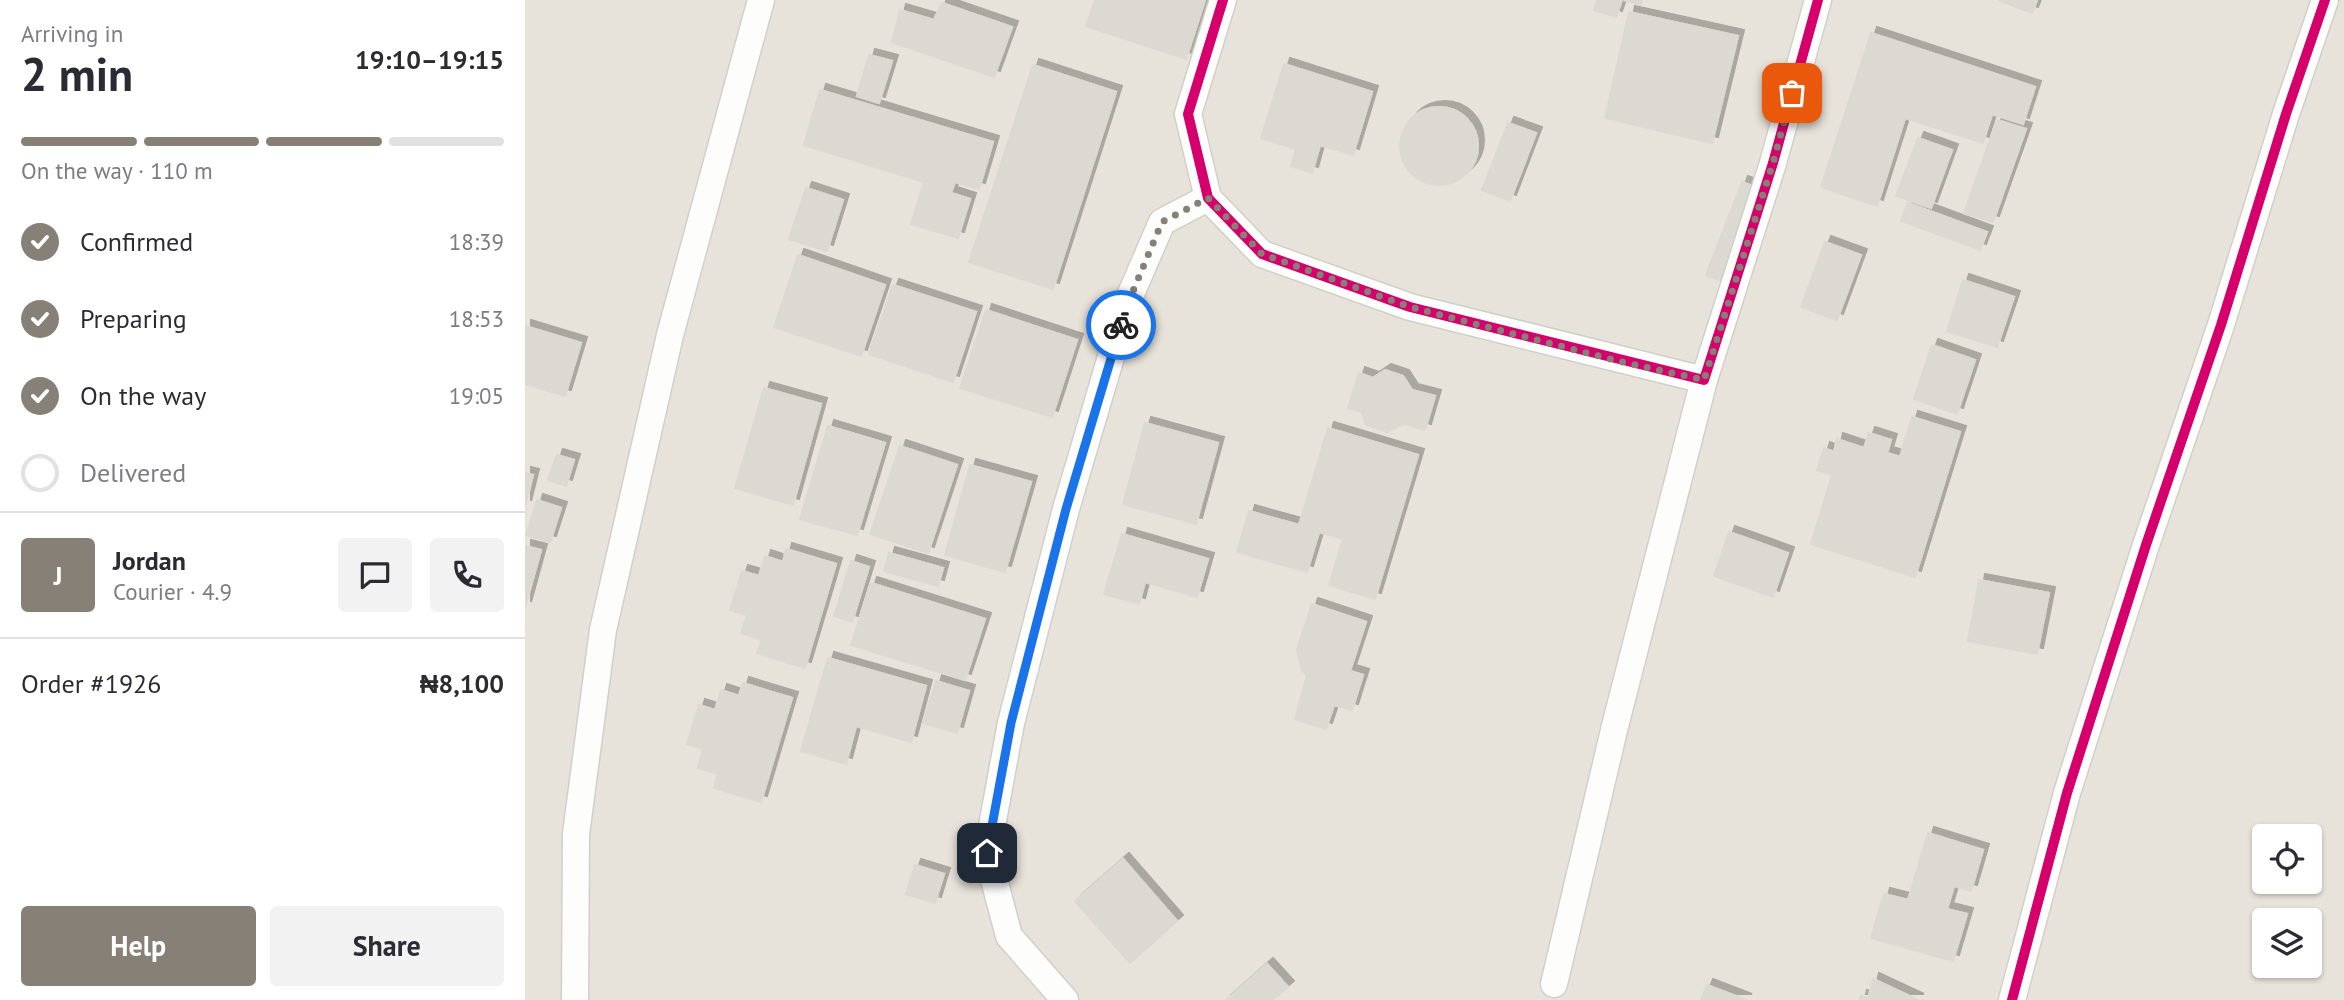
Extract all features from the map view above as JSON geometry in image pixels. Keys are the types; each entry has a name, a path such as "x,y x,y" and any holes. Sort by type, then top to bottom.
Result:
{"street":[{"path":"575,1000 576,834 603,630 670,335 761,0"},
{"path":"1223,0 1188,114 1208,198 1262,254 1410,307 1618,361 1704,380"},
{"path":"1555,984 1615,726 1704,380 1773,163 1818,0"},
{"path":"2012,1000 2067,793 2325,0"},
{"path":"1065,1000 1009,936 987,853 1018,696 1066,509 1128,303 1162,222 1208,198"}],"shaded area":[{"path":"525,0 2344,0 2344,1000 525,1000"}],"building":[{"path":"1095,0 1205,0 1186,59 1086,26"},
{"path":"1597,0 1622,0 1616,17 1594,10"},
{"path":"1624,0 1642,0 1641,5"},
{"path":"1998,0 2037,0 2032,13"},
{"path":"942,3 1012,27 994,77 892,42 900,10 934,20"},
{"path":"1629,12 1738,36 1712,143 1605,118"},
{"path":"1871,33 2035,87 2023,124 1992,114 1983,143 1905,118 1877,206 1821,187"},
{"path":"869,55 892,61 879,103 857,96"},
{"path":"1284,64 1372,92 1353,155 1320,145 1312,173 1291,166 1296,149 1261,138"},
{"path":"1033,65 1116,92 1053,289 969,262"},
{"path":"820,90 993,142 979,189 955,182 951,193 970,199 958,238 911,224 924,182 804,145"},
{"path":"1439,107 1454,110 1467,118 1475,131 1478,146 1475,161 1467,174 1454,182 1439,185 1424,182 1411,174 1403,161 1400,146 1403,131 1411,118 1424,110"},
{"path":"1997,120 2026,129 1993,222 1964,213"},
{"path":"1508,123 1536,133 1510,201 1482,190"},
{"path":"1918,138 1952,150 1931,208 1896,196"},
{"path":"1742,182 1763,190 1727,283 1706,275"},
{"path":"806,188 843,200 827,251 789,239"},
{"path":"1908,203 1987,232 1980,250 1901,221"},
{"path":"1825,242 1861,255 1837,320 1801,307"},
{"path":"798,255 885,285 861,356 774,327"},
{"path":"1963,280 2014,297 1997,347 1947,331"},
{"path":"893,285 976,312 953,382 869,354"},
{"path":"986,310 1077,340 1052,417 960,388"},
{"path":"525,326 581,343 565,396 525,384"},
{"path":"1932,345 1975,360 1957,414 1914,399"},
{"path":"1385,370 1403,376 1412,390 1435,396 1425,430 1404,424 1387,432 1366,425 1362,412 1348,408 1359,373 1373,378"},
{"path":"764,388 821,404 793,505 735,488"},
{"path":"1912,417 1960,432 1915,577 1811,544 1832,475 1817,470 1824,448 1834,452 1837,439 1864,448 1869,433 1891,440 1887,453 1900,457"},
{"path":"1145,423 1218,443 1196,524 1123,504"},
{"path":"828,426 885,443 857,535 800,519"},
{"path":"1328,428 1418,455 1375,599 1329,585 1343,539 1319,532 1307,572 1237,552 1249,511 1299,525"},
{"path":"900,446 957,465 928,553 870,534"},
{"path":"557,455 574,460 566,486 548,480"},
{"path":"970,465 1031,482 1005,572 945,555"},
{"path":"525,473 533,475 525,507"},
{"path":"537,500 561,508 550,542 526,535"},
{"path":"1729,532 1788,553 1773,597 1714,576"},
{"path":"1122,534 1208,559 1197,597 1145,582 1139,604 1104,594"},
{"path":"525,546 541,550 525,608"},
{"path":"786,549 836,564 805,668 757,653 762,640 741,633 747,615 730,610 742,571 759,576 765,556 783,562"},
{"path":"889,553 943,568 938,586 884,571"},
{"path":"851,561 869,567 852,622 834,616"},
{"path":"1979,580 2049,593 2037,654 1968,641"},
{"path":"871,583 985,619 965,680 851,645"},
{"path":"1312,604 1366,622 1350,671 1363,675 1352,710 1334,705 1326,729 1295,719 1307,675 1302,671 1297,649"},
{"path":"828,658 926,686 911,742 856,726 846,764 801,751"},
{"path":"936,681 969,691 957,733 923,723"},
{"path":"743,683 792,698 761,802 714,788 718,774 698,768 703,749 687,744 699,705 715,710 721,690 739,696"},
{"path":"1928,833 1983,850 1971,891 1954,886 1947,909 1967,914 1953,961 1871,938 1884,894 1908,900"},
{"path":"1123,859 1177,921 1130,963 1075,901"},
{"path":"915,865 944,874 935,903 906,894"},
{"path":"1267,964 1288,987 1272,1000 1226,1000"},
{"path":"1873,979 1918,1000 1860,1000 1861,996 1868,999"},
{"path":"1707,985 1746,1000 1701,1000"}],"cycle path":[{"path":"1223,0 1188,114 1208,198 1262,254 1410,307 1704,380 1773,163 1818,0"},
{"path":"2012,1000 2067,793 2325,0"}],"way so far":[{"path":"1121,325 1162,222 1208,198 1262,254 1410,307 1618,361 1704,380 1773,163 1792,93"}],"route":[{"path":"987,853 1011,723 1066,509 1121,325"}]}
